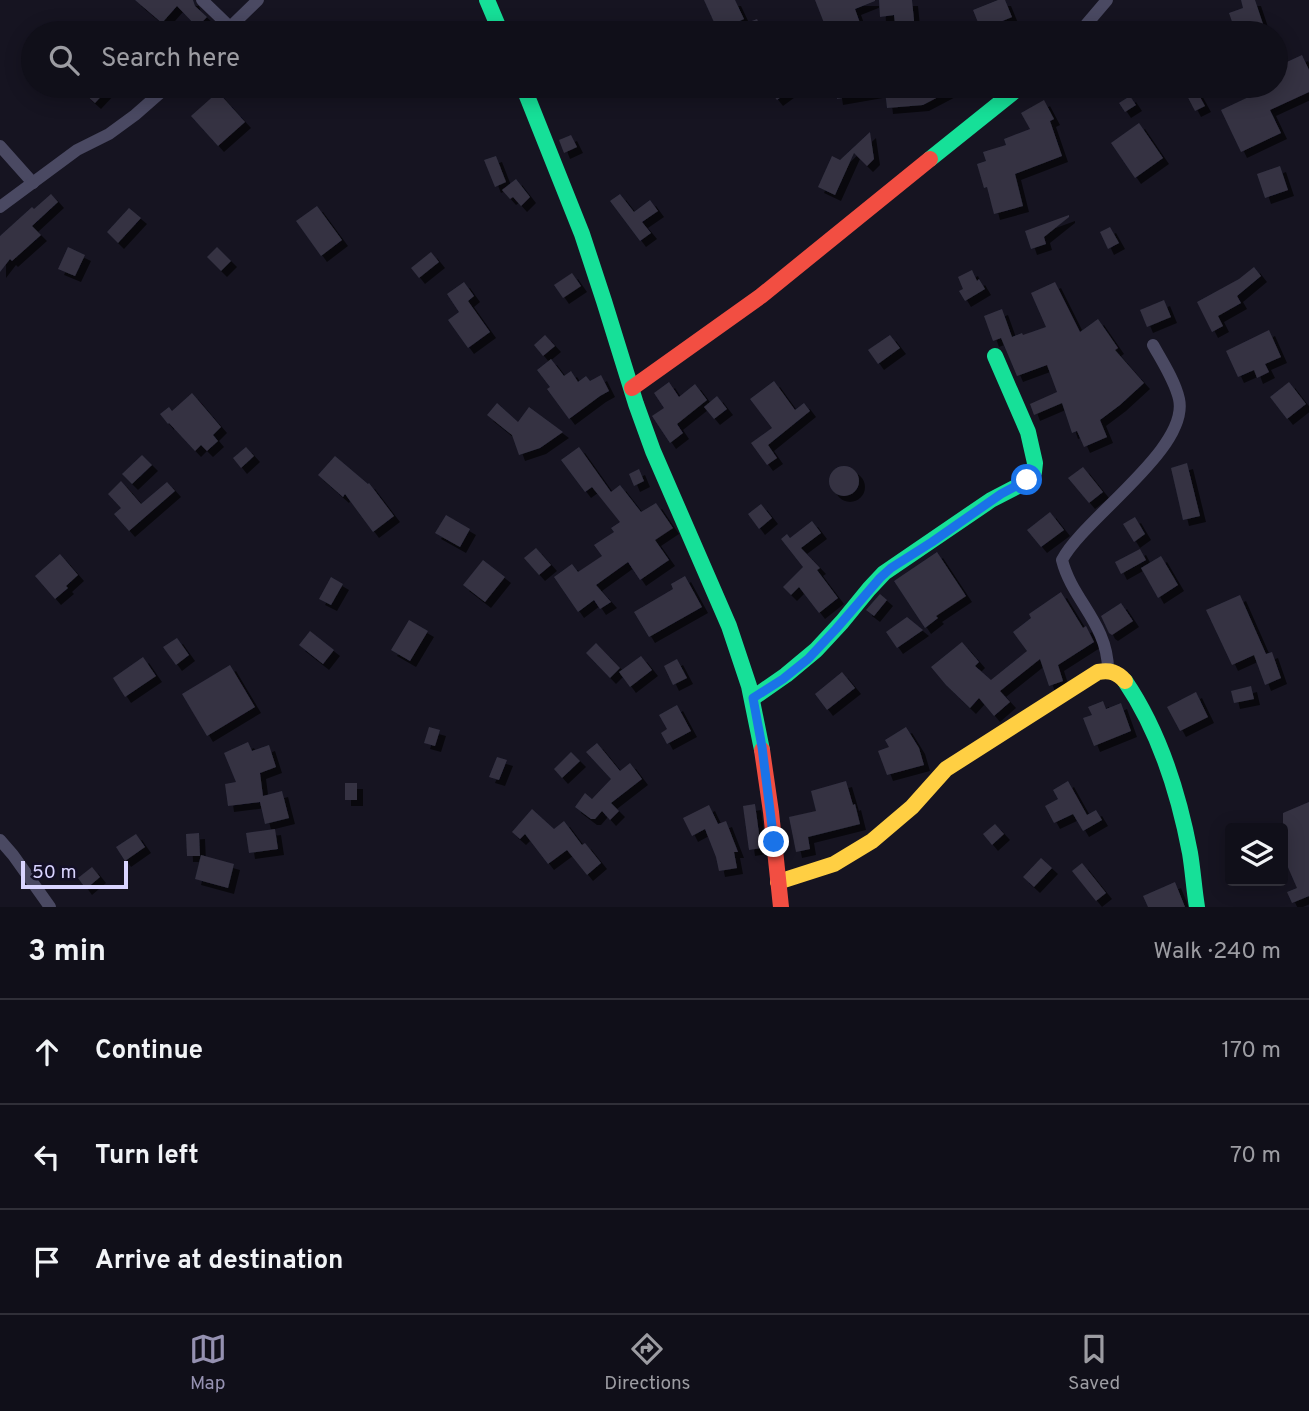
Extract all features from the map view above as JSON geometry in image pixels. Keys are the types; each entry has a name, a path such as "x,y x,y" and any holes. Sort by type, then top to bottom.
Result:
{"street":[{"path":"202,0 220,21"},
{"path":"236,21 258,0"},
{"path":"487,0 496,21"},
{"path":"1089,21 1107,0"},
{"path":"0,207 77,150 108,134 135,115 154,98"},
{"path":"528,98 599,282 642,422 665,480 707,570 740,654 753,698 762,747 781,907"},
{"path":"632,388 761,296 1006,98"},
{"path":"0,146 33,183"},
{"path":"1108,670 1105,644 1062,560 1087,527 1154,459 1176,424 1179,400 1153,345"},
{"path":"753,698 808,659 891,568 1034,473 1036,465 1032,445 995,356"},
{"path":"778,882 835,864 872,841 912,807 946,769 1098,672 1108,670 1125,680 1141,707 1159,748 1175,795 1190,854 1197,907"},
{"path":"0,840 50,907"}],"building":[{"path":"135,0 193,0 195,6 207,17 203,21 191,21 177,6 164,21 160,21"},
{"path":"704,0 735,0 744,19 740,21 713,21"},
{"path":"815,0 875,0 855,9 859,21 823,21"},
{"path":"879,0 912,0 914,21 895,21 894,15 880,17"},
{"path":"1005,0 1012,17 1002,21 977,21 973,10"},
{"path":"1241,0 1255,0 1262,21 1232,21 1229,13 1243,8"},
{"path":"1302,55 1309,70 1309,92 1270,110 1281,133 1241,152 1221,110 1246,98 1288,98 1288,61"},
{"path":"211,98 223,98 245,122 218,146 191,116"},
{"path":"886,98 936,98 923,105 887,108"},
{"path":"1131,98 1136,105 1125,112 1119,103"},
{"path":"1188,98 1201,98 1205,106 1195,111"},
{"path":"1044,100 1054,119 1050,121 1062,156 1015,174 1023,206 994,214 977,164 986,161 983,152 1006,145 1004,139 1030,129 1021,113"},
{"path":"1139,123 1163,158 1135,178 1111,143"},
{"path":"870,132 874,159 867,166 854,153 835,195 818,187 832,156 840,160"},
{"path":"571,135 577,147 564,153 559,140"},
{"path":"496,156 506,182 495,187 484,160"},
{"path":"1280,166 1288,190 1265,198 1257,174"},
{"path":"516,179 530,197 521,206 502,190"},
{"path":"51,194 58,202 32,226 41,235 12,261 10,259 0,272 0,236"},
{"path":"620,194 634,212 650,200 658,211 642,222 651,233 640,241 610,201"},
{"path":"317,206 342,240 321,256 296,221"},
{"path":"129,208 141,218 118,243 107,232"},
{"path":"1069,215 1044,237 1046,244 1031,249 1025,231"},
{"path":"1110,227 1119,243 1108,249 1100,232"},
{"path":"68,247 85,255 75,276 58,269"},
{"path":"217,247 231,261 221,271 207,257"},
{"path":"431,252 439,262 419,278 411,268"},
{"path":"1254,267 1261,276 1237,296 1241,303 1218,316 1223,326 1212,332 1197,302 1239,279"},
{"path":"972,270 985,289 965,301 959,291 963,289 958,277"},
{"path":"572,273 581,286 563,298 554,285"},
{"path":"464,282 474,296 468,301 490,332 468,348 448,320 459,312 447,294"},
{"path":"1055,282 1080,332 1098,319 1118,348 1115,350 1144,383 1100,420 1107,437 1084,447 1077,431 1072,433 1062,403 1034,415 1030,404 1057,392 1047,365 1017,376 1001,338 993,341 984,316 1002,309 1012,337 1046,327 1031,293"},
{"path":"1164,300 1171,317 1147,327 1140,310"},
{"path":"1269,330 1281,357 1265,364 1269,372 1257,378 1254,370 1238,377 1226,351"},
{"path":"545,335 555,346 543,356 534,345"},
{"path":"890,335 900,348 878,364 868,350"},
{"path":"551,359 564,376 571,371 578,382 586,376 590,381 601,375 609,391 569,419 537,370"},
{"path":"774,381 795,410 804,403 810,411 768,445 777,458 767,465 751,443 772,428 750,399"},
{"path":"669,382 679,397 695,384 707,400 677,424 683,433 670,443 652,416 664,408 654,393"},
{"path":"1289,382 1306,404 1287,419 1270,397"},
{"path":"192,393 221,427 213,435 218,441 207,451 201,445 195,451 160,414 169,407 172,411"},
{"path":"717,396 727,409 714,419 704,407"},
{"path":"497,403 518,422 529,407 563,432 540,448 519,455 512,435 487,415"},
{"path":"246,447 254,456 241,468 233,458"},
{"path":"579,447 611,492 620,485 641,512 656,503 673,528 655,540 669,560 640,580 628,562 596,585 611,602 600,609 594,600 578,612 554,577 572,564 578,572 602,556 594,545 614,532 611,528 620,522 592,487 585,492 561,460"},
{"path":"142,455 152,465 132,484 122,474"},
{"path":"335,456 369,483 394,516 373,532 345,494 343,497 318,475"},
{"path":"1187,463 1200,516 1183,520 1171,468"},
{"path":"844,466 855,470 859,481 855,492 844,496 833,492 829,481 833,470"},
{"path":"1083,467 1103,492 1089,503 1068,478"},
{"path":"639,469 644,481 634,486 629,474"},
{"path":"121,481 141,504 167,482 175,491 129,531 114,514 121,508 108,494"},
{"path":"761,504 772,518 759,529 748,514"},
{"path":"1050,512 1064,530 1041,547 1027,530"},
{"path":"446,515 470,529 460,547 435,533"},
{"path":"1135,517 1145,534 1134,542 1123,524"},
{"path":"812,521 821,533 801,548 820,568 817,570 838,598 819,613 799,587 791,595 783,587 803,567 781,539 787,534 790,538"},
{"path":"536,548 551,565 539,575 524,558"},
{"path":"1140,549 1146,560 1121,574 1115,562"},
{"path":"937,552 966,596 936,616 938,618 925,628 894,581"},
{"path":"60,554 78,575 55,599 35,576"},
{"path":"1161,556 1178,585 1158,598 1141,568"},
{"path":"483,560 505,577 485,602 463,585"},
{"path":"685,576 702,607 649,637 634,612 673,589 671,584"},
{"path":"331,577 343,584 331,605 319,599"},
{"path":"1061,592 1083,628 1086,626 1094,642 1058,665 1063,681 1049,686 1040,659 1000,691 1010,702 994,716 979,698 970,708 931,667 962,642 979,662 975,666 991,680 1027,651 1013,632 1031,618 1029,614"},
{"path":"880,594 887,600 874,616 866,610"},
{"path":"1240,595 1266,654 1272,652 1281,678 1265,685 1254,655 1232,665 1206,610"},
{"path":"1121,603 1133,621 1112,635 1101,616"},
{"path":"907,617 923,630 897,648 886,632"},
{"path":"409,620 428,631 410,661 391,650"},
{"path":"310,631 334,650 323,664 299,645"},
{"path":"177,638 189,655 176,665 163,647"},
{"path":"596,643 620,668 610,678 586,653"},
{"path":"641,656 652,670 630,687 619,672"},
{"path":"143,657 156,676 125,697 113,678"},
{"path":"677,659 687,678 673,685 664,666"},
{"path":"230,665 255,707 207,736 182,694"},
{"path":"842,672 855,688 827,710 815,694"},
{"path":"1251,686 1254,699 1234,703 1231,691"},
{"path":"1196,692 1208,717 1180,731 1167,707"},
{"path":"1103,701 1106,709 1121,703 1131,731 1094,746 1083,718 1092,715 1088,707"},
{"path":"677,705 691,731 667,744 661,733 667,729 659,715"},
{"path":"429,727 440,730 435,746 424,743"},
{"path":"906,727 919,748 924,765 887,775 878,751 889,747 885,740"},
{"path":"248,742 252,751 269,745 276,767 260,773 263,796 282,791 289,818 265,824 260,802 228,806 225,784 236,782 224,753"},
{"path":"597,743 620,771 630,763 642,779 611,803 619,811 610,820 602,811 595,819 591,819 575,807 585,793 592,799 611,779 586,752"},
{"path":"571,752 580,761 562,778 554,769"},
{"path":"497,757 507,760 499,780 489,777"},
{"path":"846,781 860,824 808,837 810,849 796,852 789,817 816,811 811,791"},
{"path":"1068,781 1087,815 1096,810 1102,820 1083,831 1073,814 1054,823 1045,806 1058,799 1053,790"},
{"path":"345,783 357,783 357,800 345,800"},
{"path":"1309,802 1309,896 1292,903 1287,892 1297,888 1288,867 1288,823 1283,823 1283,813"},
{"path":"755,804 761,848 749,850 743,806"},
{"path":"709,805 718,824 726,821 738,852 734,852 737,868 719,871 705,829 692,836 683,818"},
{"path":"532,809 554,829 564,821 582,845 585,843 601,863 587,875 567,850 548,864 525,834 520,839 512,832"},
{"path":"995,824 1004,834 992,845 983,834"},
{"path":"275,829 278,849 249,853 246,833"},
{"path":"199,833 200,856 187,856 186,834"},
{"path":"136,834 145,847 125,861 116,847"},
{"path":"201,855 234,864 228,888 195,879"},
{"path":"1041,858 1052,868 1034,887 1023,877"},
{"path":"1082,863 1106,893 1096,901 1072,871"},
{"path":"92,867 100,877 86,889 78,878"},
{"path":"1175,882 1185,907 1148,907 1143,896"}],"traffic: fast":[{"path":"487,0 496,21"},
{"path":"528,98 582,234 653,451 729,626 749,686 762,750"},
{"path":"930,159 1006,98"},
{"path":"753,698 816,650 884,573 991,500 1032,476 1035,463 1028,432 995,356"},
{"path":"1125,681 1158,742 1174,786 1190,853 1197,907"}],"traffic: slow":[{"path":"778,882 834,864 872,841 912,807 946,769 1098,672 1113,672 1125,681"}],"traffic: jam":[{"path":"632,388 761,296 930,159"},
{"path":"762,750 781,907"}],"route":[{"path":"774,842 753,698 808,659 891,568 1001,494 1027,480"}]}
